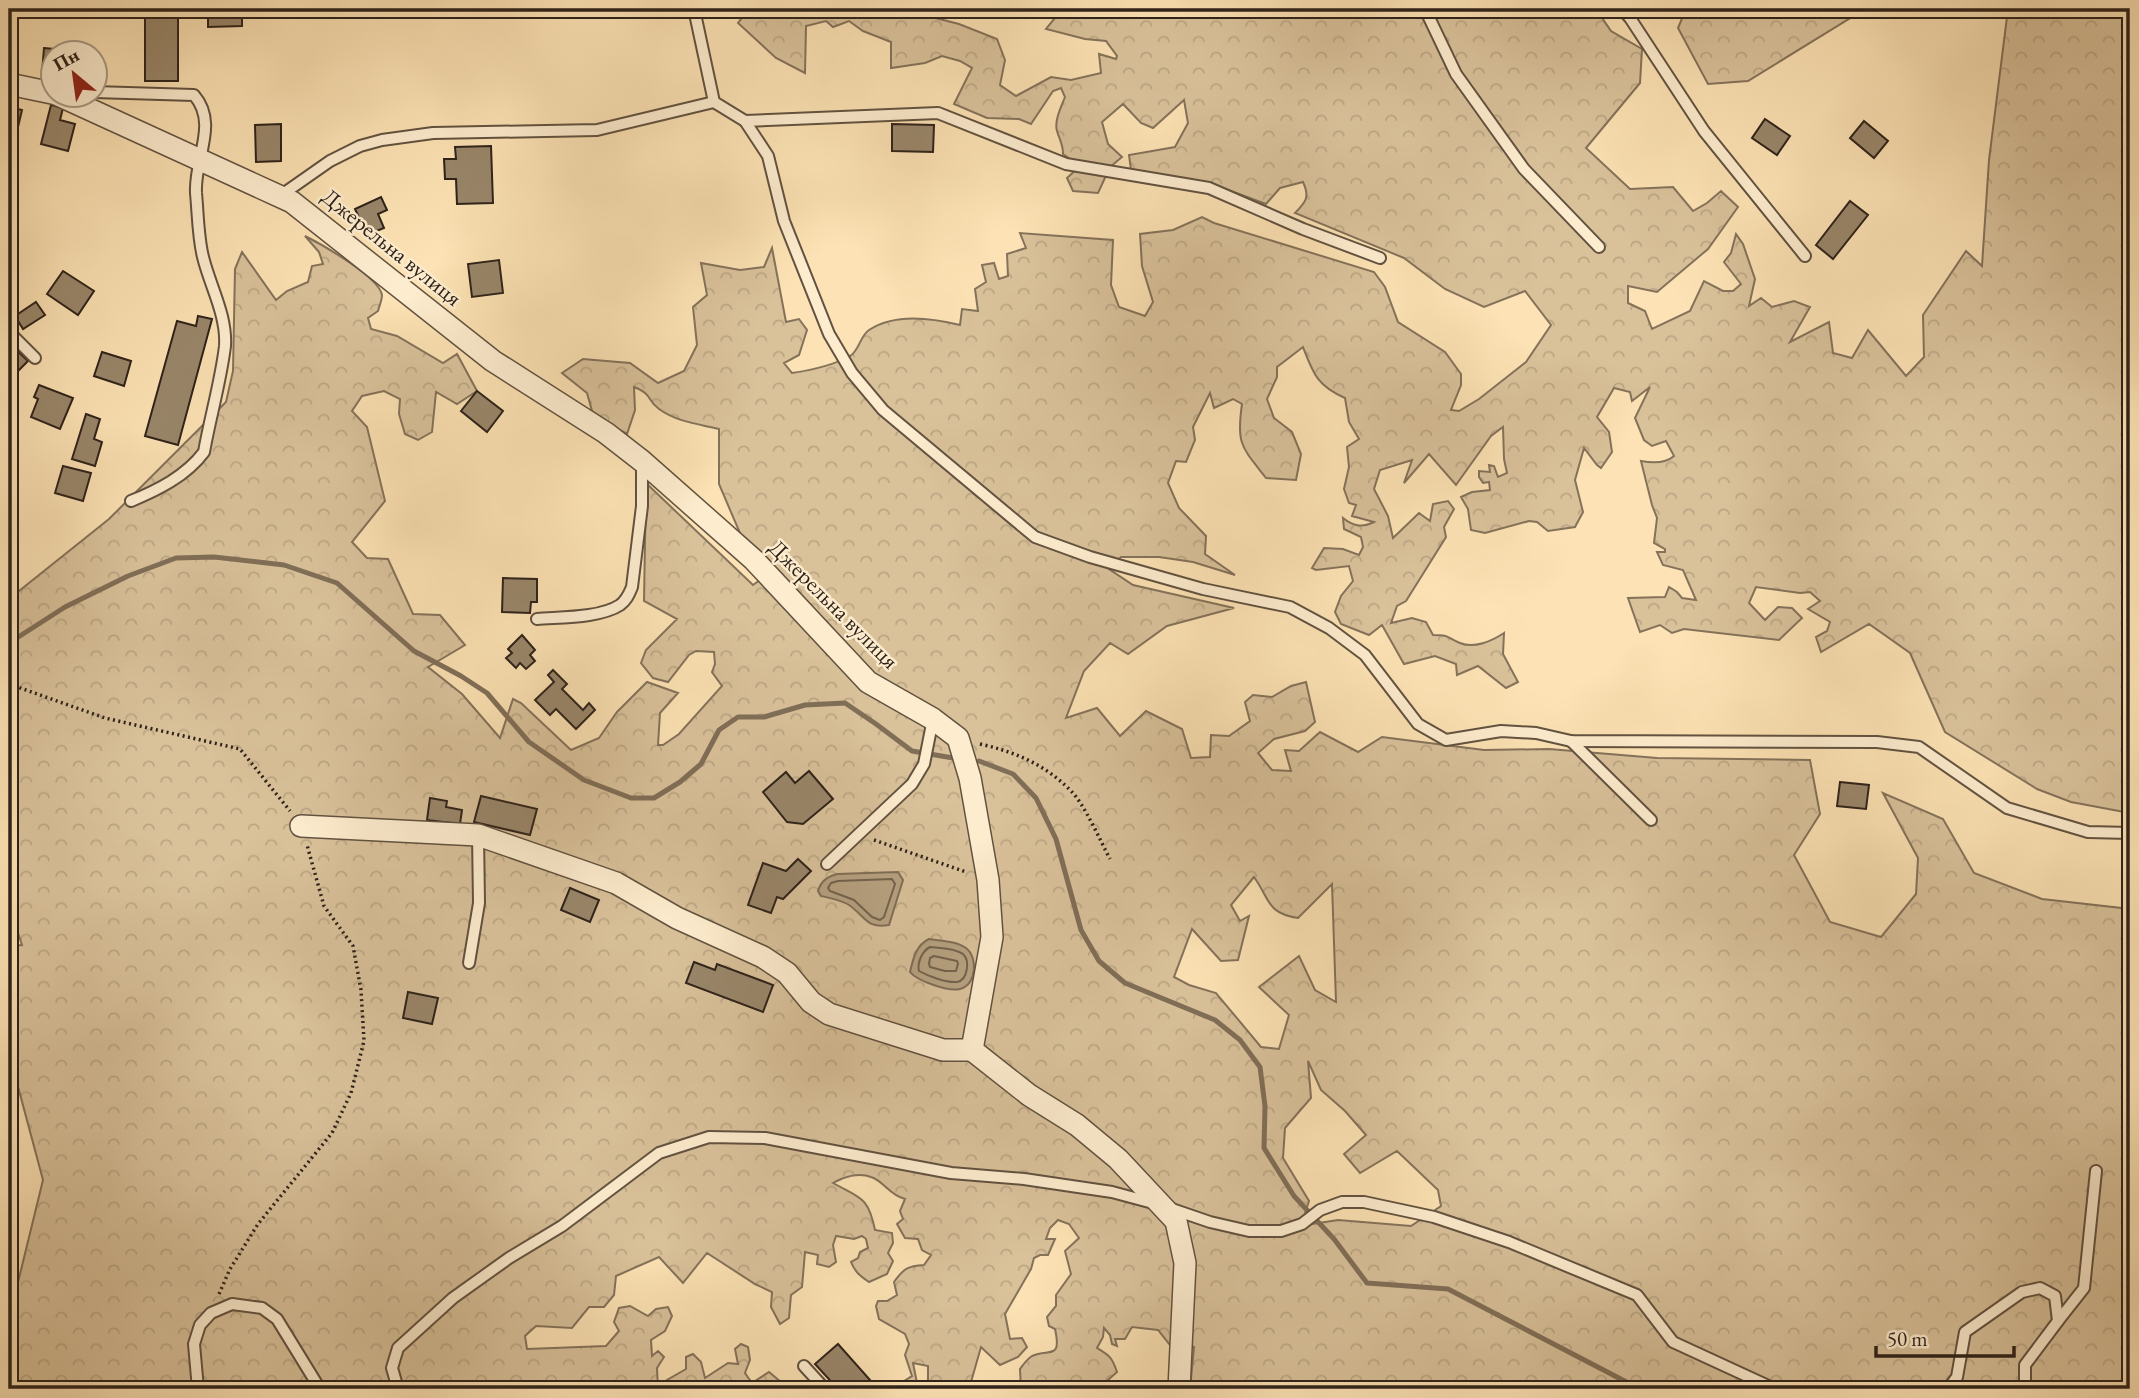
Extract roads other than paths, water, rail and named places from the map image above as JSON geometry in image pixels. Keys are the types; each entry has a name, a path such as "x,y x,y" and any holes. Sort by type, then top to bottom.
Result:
{"street":[{"name":"Джерельна вулиця","path":"9,85 38,90"},
{"name":"Джерельна вулиця","path":"87,108 292,202 493,361 606,433 642,461 754,560 868,682 933,719 958,738 970,778 988,880 992,937 972,1049"},
{"path":"301,826 478,835 616,883 677,918 763,957 787,973 811,1002 829,1014 943,1049 972,1049 1029,1095 1077,1125 1098,1142 1118,1159 1176,1221 1185,1263 1179,1389"}],"lane":[{"path":"694,9 714,102"},
{"path":"1425,9 1456,74 1524,169 1599,247"},
{"path":"1622,9 1704,131 1805,256"},
{"path":"108,92 194,95 203,105 207,122 196,189 202,254 225,335 204,452 196,463 180,475 152,493 131,501"},
{"path":"281,196 330,161 360,146 382,140 433,133 597,130 714,102 745,121 768,156 784,221 829,334 852,373 883,410 1035,537 1090,557 1203,589 1290,607 1329,628 1365,654 1418,724 1446,740 1501,731 1536,733 1571,741 1877,742 1919,747 2007,808 2088,832 2130,834"},
{"path":"745,121 938,113 1066,164 1209,188 1303,229 1380,258"},
{"path":"9,332 35,358"},
{"path":"537,619 598,613 618,606 627,599 632,587 642,506 642,461"},
{"path":"827,864 912,784 924,764 933,719"},
{"path":"1571,741 1651,820"},
{"path":"469,962 479,903 478,835"},
{"path":"398,1389 392,1368 398,1348 453,1298 509,1258 562,1226 659,1153 709,1138 765,1138 951,1172 1112,1192 1249,1231 1280,1231 1342,1202 1364,1202 1434,1217 1509,1242 1637,1295 1673,1342 1775,1389"},
{"path":"2027,1389 2025,1365 2084,1288 2096,1171"},
{"path":"1948,1389 1957,1377 1965,1332 2022,1292 2040,1287 2055,1296 2058,1321"},
{"path":"198,1389 194,1343 200,1325 211,1313 232,1304 262,1308 277,1320 320,1389"},
{"path":"804,1366 825,1389"}],"water":[{"path":"898,872 903,880 889,925 870,923 849,905 821,896 818,891 825,880 837,874"},
{"path":"929,939 958,944 970,952 974,970 973,977 966,986 955,990 941,987 919,979 910,972 918,949"}],"waterway":[{"path":"9,643 65,607 128,576 176,558 214,557 284,565 337,583 414,651 487,693 529,742 584,780 631,798 654,798 680,782 701,764 719,730 738,717 764,717 805,705 845,703 912,751 953,758"},
{"path":"979,761 1013,774 1036,798 1056,839 1081,930 1099,961 1125,983 1215,1020 1240,1040 1260,1067 1265,1106 1264,1148 1294,1196 1334,1239 1367,1283 1448,1289 1640,1389"}]}
